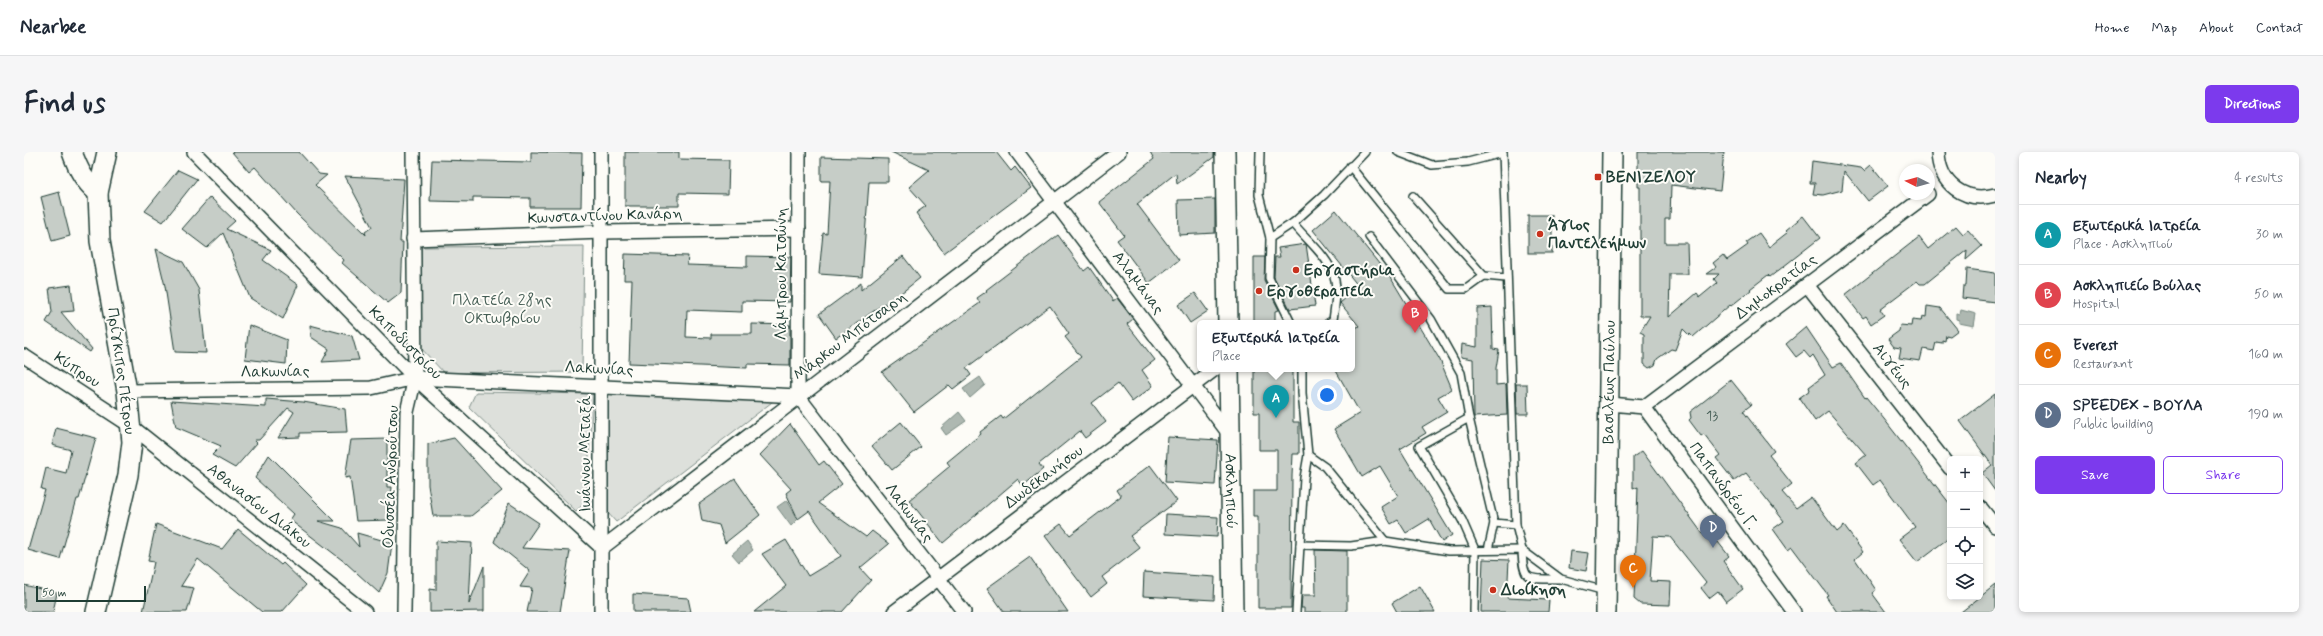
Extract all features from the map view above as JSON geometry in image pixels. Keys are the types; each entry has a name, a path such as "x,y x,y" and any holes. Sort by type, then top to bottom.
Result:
{"street":[{"path":"72,152 78,168 87,183 98,193"},
{"name":"Πρίγκιπος Πέτρου","path":"96,612 131,459 131,426 127,391 100,241 98,193 107,152"},
{"name":"Καποδιστρίου","path":"194,152 415,378 602,548"},
{"name":"Οδυσσέα Ανδρούτσου","path":"404,612 407,412 415,378 413,152"},
{"name":"Ιωάννου Μεταξά","path":"601,152 602,612"},
{"name":"Λάμπρου Κατσώνη","path":"798,152 798,396"},
{"name":"Αλαμάνας","path":"1017,152 1056,201 1230,435"},
{"name":"Μάρκου Μπότσαρη","path":"602,548 798,396 1119,152"},
{"path":"1225,152 1228,320"},
{"name":"Βασιλέως Παύλου","path":"1606,612 1610,404 1612,152"},
{"path":"1938,152 1941,171 1946,181 1957,191 1970,197 1984,198 1995,195"},
{"name":"Δημοκρατίας","path":"1935,189 1946,181"},
{"name":"Δημοκρατίας","path":"1644,407 1921,200"},
{"name":"Κωνσταντίνου Κανάρη","path":"413,239 602,232 798,229"},
{"name":"Αιγέως","path":"1807,285 1947,464"},
{"name":"Κύπρου","path":"24,356 131,426"},
{"name":"Δωδεκανήσου","path":"894,612 1211,372"},
{"name":"Ασκληπιού","path":"1229,372 1233,612"},
{"name":"Λακωνίας","path":"127,391 371,388 415,378 602,385 798,396 964,612"},
{"path":"1610,404 1644,407"},
{"name":"Παπανδρέου Γ.","path":"1644,407 1794,612"},
{"name":"Αθανασίου Διάκου","path":"131,426 365,612"},
{"path":"1983,511 1995,526"}],"lane":[{"path":"1260,152 1259,195 1270,238 1269,278 1290,320"},
{"path":"1270,238 1292,223 1324,195 1365,152"},
{"path":"1398,152 1432,165 1468,162 1487,154 1502,152 1516,525 1522,550 1522,569 1526,575 1533,578 1561,579 1607,592"},
{"path":"1350,166 1449,289 1466,290 1484,276 1506,278"},
{"path":"1413,196 1484,276"},
{"path":"1292,223 1332,271 1335,289 1333,320"},
{"path":"1370,236 1431,319 1461,373 1469,418 1494,523 1488,550"},
{"path":"1296,612 1304,478 1308,455 1302,393 1302,372"},
{"path":"1469,418 1423,441 1419,446 1462,520 1475,550 1474,612"},
{"path":"1308,455 1325,467 1385,541"},
{"path":"1494,523 1516,525"},
{"path":"1300,545 1351,546 1385,541 1449,551 1522,550 1561,579"}],"green space":[{"name":"Πλατεία 28ης Οκτωβρίου","path":"584,246 582,372 444,373 420,347 421,247"},
{"path":"476,392 593,394 586,502 576,511 469,407"},
{"path":"606,394 776,399 616,522 608,513"}],"shaded area":[{"path":"1961,310 1976,314 1974,326 1959,323 1959,320 1956,319 1956,313 1960,314"},
{"path":"980,377 985,385 970,398 963,389"},
{"path":"959,412 966,421 946,435 941,428"},
{"path":"787,500 798,519 791,526 777,507"},
{"path":"747,541 753,550 739,562 732,554"}],"building":[{"path":"232,152 299,152 319,174 327,175 315,185 366,235 365,232 372,227 345,176 404,179 400,242 403,242 401,293 388,303 342,263 344,260 297,214 255,167 249,172"},
{"path":"531,152 582,153 581,207 530,207 530,198 473,197 473,202 430,201 432,160 531,162"},
{"path":"625,152 679,152 679,159 729,160 728,194 679,193 679,206 625,206"},
{"path":"891,152 996,152 1011,171 1015,167 1031,188 944,253 916,213 926,206 909,187 929,170"},
{"path":"1150,152 1214,152 1214,157 1177,184 1176,173 1137,204 1179,260 1149,283 1117,240 1124,235 1099,202 1154,159"},
{"path":"1638,152 1724,152 1720,191 1671,185 1670,219 1665,219 1665,243 1687,243 1688,274 1670,274 1669,317 1697,293 1700,297 1717,283 1714,279 1719,274 1706,274 1716,267 1713,263 1723,255 1727,260 1748,245 1746,242 1759,233 1769,247 1788,232 1786,230 1803,216 1820,238 1770,277 1768,275 1750,289 1751,290 1731,306 1730,305 1693,337 1683,329 1675,350 1671,349 1657,359 1655,365 1649,368 1644,364 1644,334 1640,332 1650,316 1640,316 1640,187 1638,187"},
{"path":"821,157 888,159 888,182 869,182 862,277 819,274 823,233 827,234 830,181 821,181"},
{"path":"1812,161 1861,168 1864,171 1871,165 1888,186 1868,201 1844,171 1842,190 1823,195 1813,194 1815,183 1810,183"},
{"path":"178,170 197,179 163,222 145,211"},
{"path":"59,192 70,236 52,241 41,197"},
{"path":"210,197 235,221 226,229 271,250 263,260 298,285 283,319 250,298 223,233 207,248 182,229"},
{"path":"1215,199 1215,233 1179,235 1178,200"},
{"path":"1336,210 1392,280 1440,360 1452,389 1438,397 1447,412 1422,427 1426,433 1400,449 1452,535 1442,542 1429,519 1406,533 1398,520 1391,524 1381,507 1398,496 1380,466 1362,477 1334,429 1360,413 1337,372 1355,372 1355,328 1359,326 1340,303 1359,287 1313,230"},
{"name":"Άγιος Παντελεήμων","path":"1528,215 1552,215 1552,253 1528,253"},
{"path":"1956,226 1963,234 1968,230 1982,246 1966,260 1967,250 1925,284 1920,284 1917,281 1880,309 1884,315 1871,324 1866,316 1863,318 1845,295 1919,237 1928,249"},
{"path":"1058,235 1084,271 1089,267 1113,301 1117,298 1133,319 1127,324 1155,360 1142,370 1153,386 1132,402 1118,383 1092,403 1106,422 1085,438 1080,431 1039,464 1043,469 1023,486 1018,479 943,543 909,500 950,466 947,462 981,434 980,432 1001,416 1003,419 1081,357 1065,337 1069,334 1050,306 966,368 971,375 953,389 949,385 914,412 882,372 980,303 977,298 987,291 986,290"},
{"name":"Εργαστήρια","path":"1306,244 1315,306 1290,309 1274,277 1275,257 1280,257 1278,248"},
{"path":"156,249 183,262 199,290 206,353 175,352 165,286"},
{"path":"625,254 688,256 687,265 747,267 747,256 791,257 790,302 742,301 742,312 687,310 686,337 711,338 711,334 752,334 752,324 790,325 790,365 747,364 747,368 629,363 632,280 624,280"},
{"path":"903,256 920,278 886,305 885,303 836,338 819,314 861,283 861,290"},
{"path":"1254,257 1265,257 1264,280 1279,310 1275,311 1275,320 1254,320"},
{"path":"1967,269 1995,273 1995,302 1962,298 1963,286 1966,286"},
{"path":"71,285 74,311 61,312 92,349 90,352 46,322 52,312 49,288"},
{"path":"1195,293 1208,311 1190,323 1178,305"},
{"path":"1927,306 1940,308 1958,330 1950,336 1946,335 1945,341 1942,340 1942,343 1936,342 1934,351 1923,349 1920,361 1899,358 1901,348 1894,347 1888,339 1899,331 1900,325 1911,326 1912,320 1921,321 1922,316 1926,317"},
{"path":"1492,307 1493,349 1499,350 1496,368 1496,385 1506,384 1507,415 1474,417 1473,359 1461,357 1462,344 1477,347 1477,308"},
{"path":"249,325 287,340 286,364 245,359"},
{"path":"310,325 352,336 359,360 322,362 329,349 311,337"},
{"path":"1806,327 1833,367 1841,363 1865,398 1866,397 1884,419 1947,500 1947,539 1917,562 1899,539 1915,527 1880,480 1873,485 1856,463 1866,455 1828,411 1815,421 1799,398 1810,390 1809,387 1825,375 1813,355 1810,358 1804,351 1796,357 1786,344"},
{"path":"1254,372 1293,372 1293,422 1299,422 1299,454 1293,454 1291,608 1258,608 1258,516 1253,516 1253,491 1277,491 1277,450 1259,450 1259,413 1254,413"},
{"path":"1731,380 1751,405 1743,411 1774,451 1769,455 1792,484 1782,492 1796,508 1811,497 1837,532 1844,526 1863,552 1855,559 1876,590 1872,593 1886,612 1837,612 1826,596 1828,595 1792,547 1788,550 1773,529 1784,521 1746,473 1734,481 1716,458 1720,455 1704,434 1701,436 1689,420 1691,418 1690,412"},
{"path":"1516,384 1527,384 1528,414 1517,414"},
{"path":"1995,394 1995,491 1983,474 1983,472 1992,465 1960,421"},
{"path":"266,399 303,402 345,409 347,432 300,433 300,437 278,438 294,412 288,408 259,440 254,440 257,443 235,468 212,455 221,446 176,427 171,401 266,407"},
{"path":"901,422 921,447 892,470 872,446"},
{"path":"790,424 819,465 824,461 842,484 818,503 866,537 872,531 889,544 860,568 871,580 842,612 754,612 786,586 762,554 786,540 808,576 841,556 809,511 798,519 786,493 791,489 760,455"},
{"path":"56,428 96,438 60,559 28,550 45,490 41,489 46,468 66,473 71,450 52,445"},
{"path":"1168,437 1218,440 1215,485 1165,482"},
{"path":"454,438 502,491 471,516 433,516 428,485 428,444"},
{"path":"387,439 387,487 392,487 389,520 356,521 350,477 345,478 351,440"},
{"path":"1642,451 1705,537 1707,535 1714,544 1718,542 1729,556 1723,561 1743,589 1726,602 1718,591 1709,598 1701,588 1706,582 1670,537 1653,536 1650,581 1671,582 1670,605 1640,604 1634,599 1638,487 1633,489 1633,457"},
{"path":"269,455 335,521 318,521 342,528 359,547 357,533 392,543 388,573 379,593 346,563 290,520 294,514 255,478"},
{"path":"1150,465 1177,501 1130,536 1140,548 1102,577 1107,584 1091,597 1045,536 1061,524 1070,535 1121,496 1117,490"},
{"path":"735,479 760,515 725,543 719,525 702,521 699,504"},
{"path":"509,503 539,523 522,548 570,551 560,612 527,612 532,588 520,587 530,571 494,542"},
{"path":"1166,514 1218,517 1217,537 1165,534"},
{"path":"156,524 222,549 238,529 281,565 283,563 306,585 282,612 262,612 198,559 181,586 194,588 187,612 143,612 154,562 148,561"},
{"path":"436,541 472,543 469,604 484,566 484,611 430,612 430,589 436,590"},
{"path":"1315,550 1347,551 1347,612 1304,612 1304,608 1301,608 1302,595 1316,595"},
{"path":"1571,551 1589,553 1586,571 1569,568"},
{"path":"1030,557 1068,612 1004,612 987,588"},
{"name":"Διοίκηση","path":"1483,559 1509,560 1507,598 1549,600 1548,612 1481,612"},
{"path":"1144,572 1215,577 1214,600 1143,596"},
{"path":"24,585 57,593 53,612 24,612"},
{"path":"1995,585 1995,612 1961,612 1976,600 1983,600 1983,595"},
{"path":"1420,586 1435,612 1397,612 1392,603"},
{"path":"633,594 688,598 691,612 633,612"}],"place":[{"name":"ΒΕΝΙΖΕΛΟΥ","path":"1598,177"},
{"name":"Άγιος Παντελεήμων","path":"1540,234"},
{"name":"Εργαστήρια","path":"1296,270"},
{"name":"Εργοθεραπεία","path":"1259,291"},
{"name":"Ασκληπιείο Βούλας","path":"1415,333"},
{"name":"Εξωτερικά Ιατρεία","path":"1276,418"},
{"name":"SPEEDEX - ΒΟΥΛΑ","path":"1713,548"},
{"name":"Everest","path":"1633,588"},
{"name":"Διοίκηση","path":"1493,590"}]}
